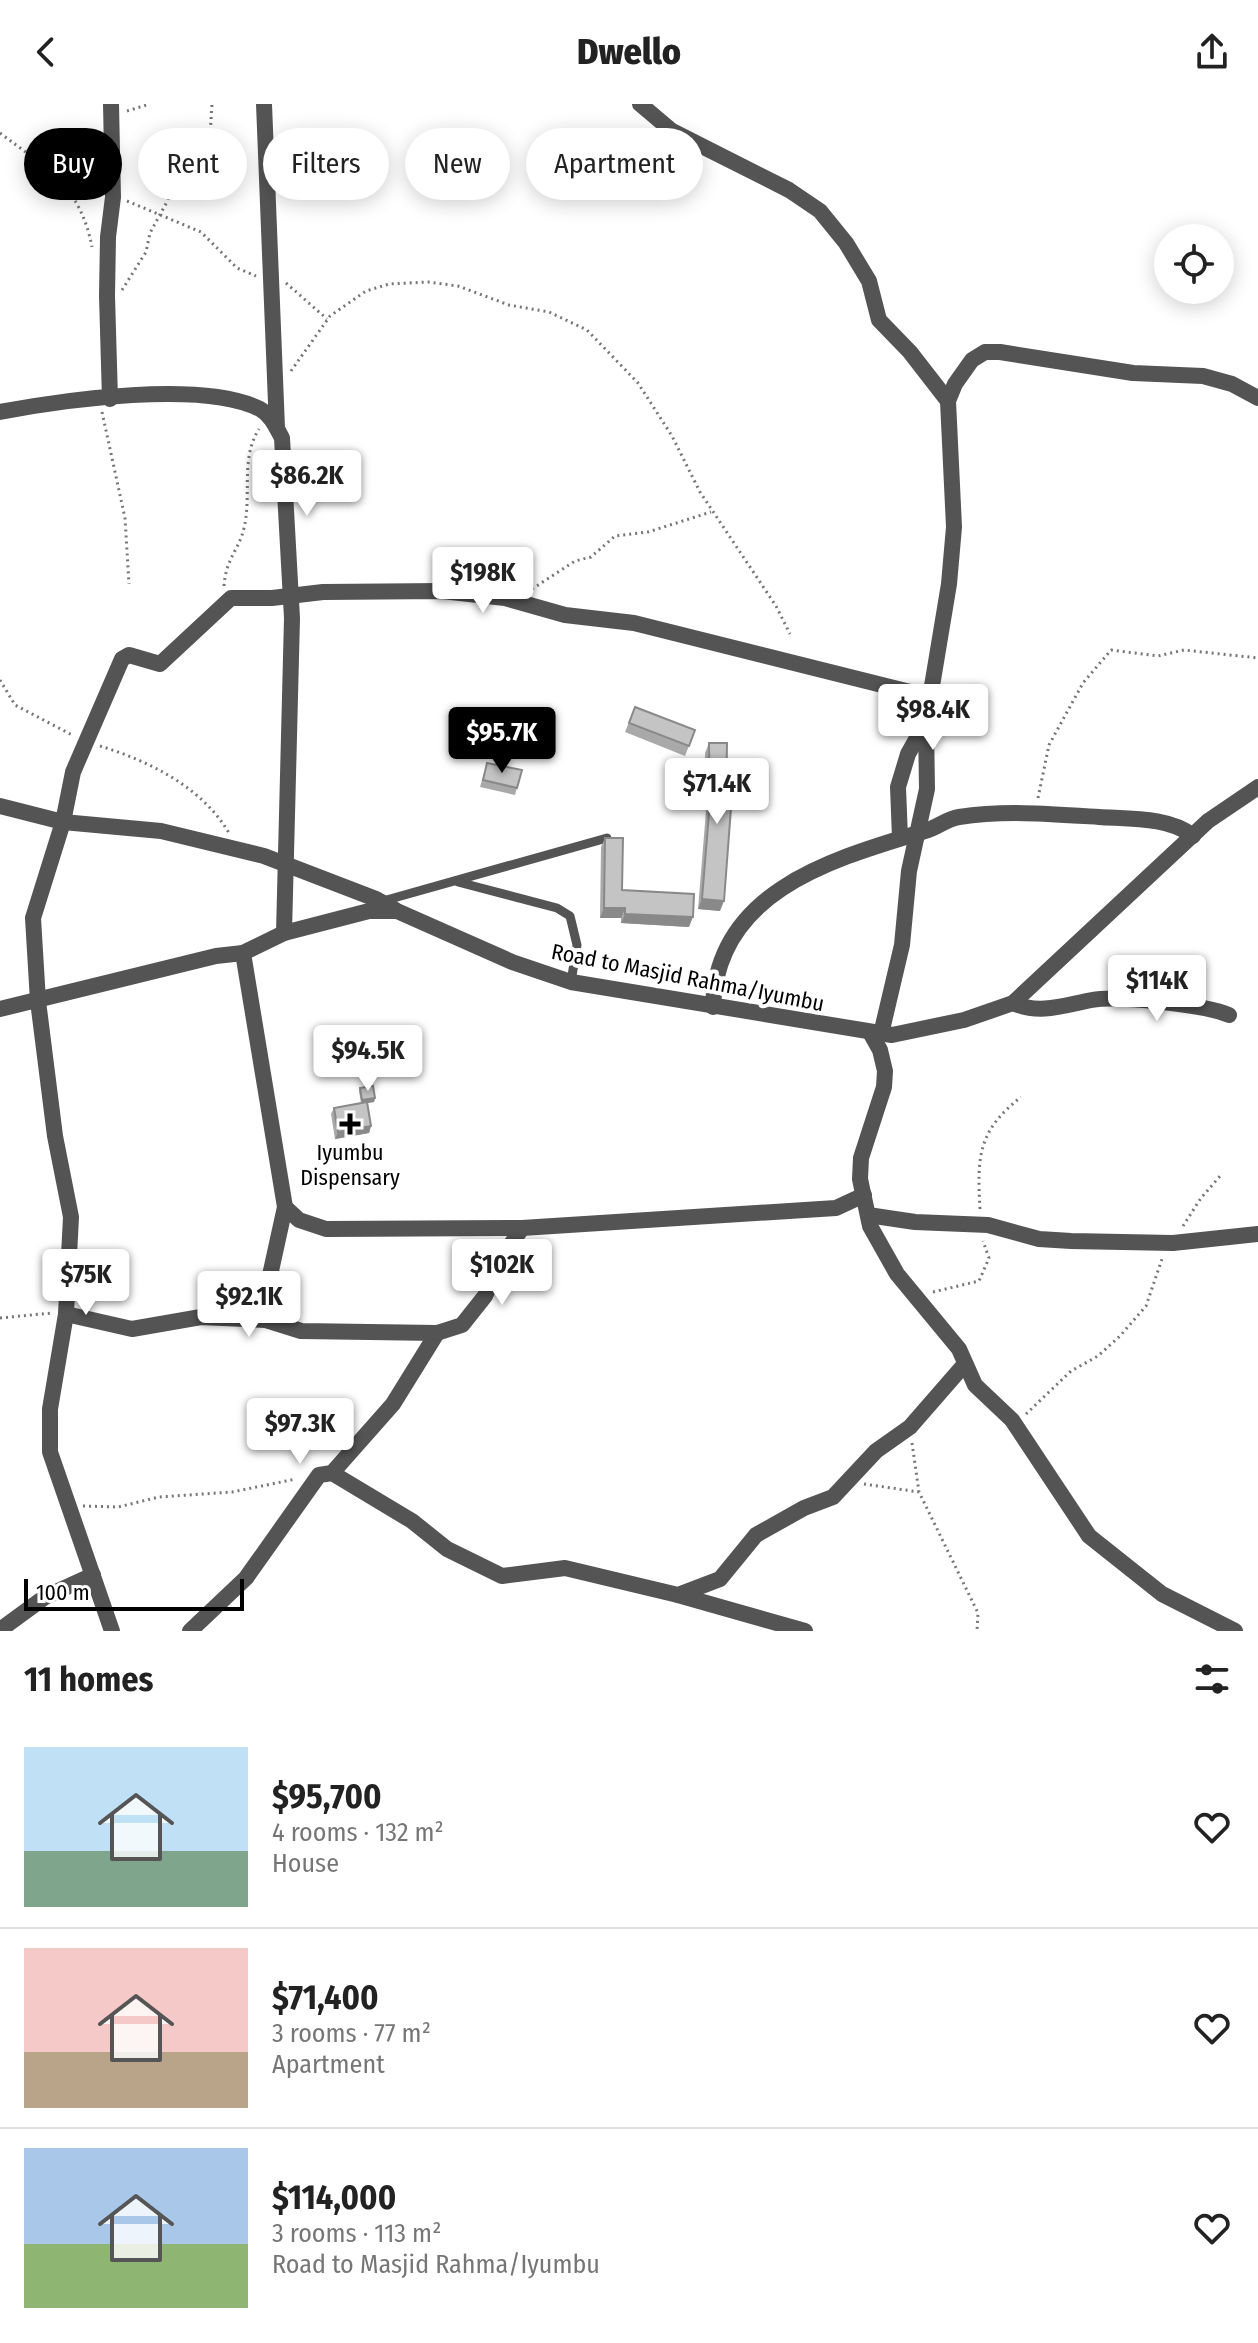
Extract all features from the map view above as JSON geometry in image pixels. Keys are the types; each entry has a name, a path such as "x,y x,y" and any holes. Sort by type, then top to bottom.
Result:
{"street":[{"path":"111,104 112,128"},
{"path":"264,104 270,278 278,388 274,423"},
{"path":"640,104 672,131 789,190 820,211 869,281 879,320 910,352 948,401"},
{"path":"110,399 107,296 108,237 113,200"},
{"path":"908,836 927,789 926,722 949,584 954,527 948,401 967,366 985,352 1133,373 1203,376 1232,384 1258,398"},
{"path":"0,412 186,394 243,403 274,423 282,438 292,596 284,933"},
{"path":"112,1631 55,1471 49,1432 66,1314 71,1202 56,1146 38,1001 33,918 63,822 68,788 106,691 122,659 131,655 160,664 224,602 241,596 442,591 505,598 565,615 634,623 930,697"},
{"path":"926,722 908,754 898,787 908,836 902,945 876,1034 885,1071 884,1087 861,1158 868,1215 897,1274 954,1341 975,1385 1012,1420 1089,1536 1162,1594 1235,1631"},
{"name":"Road to Masjid Rahma/Iyumbu","path":"0,1009 216,956 243,953 284,933 390,906 512,962 571,982 876,1034 964,1020 1013,1003 1193,836 1232,802 1258,787"},
{"path":"0,806 63,822 161,831 231,848 288,865 390,906"},
{"path":"713,1007 727,945 760,901 813,870 957,817 1035,813 1174,825 1193,836"},
{"path":"243,953 285,1207 267,1289 266,1320"},
{"path":"1013,1003 1036,1010 1094,999 1140,1001 1229,1015"},
{"path":"285,1207 299,1220 326,1229 522,1228 836,1208 864,1195"},
{"path":"868,1215 915,1222 988,1225 1039,1239 1173,1243 1258,1234"},
{"path":"66,1314 132,1329 201,1317 266,1320 301,1331 437,1333 462,1325 485,1296 501,1259 522,1228"},
{"path":"190,1631 246,1578 326,1474 393,1404 437,1333"},
{"path":"678,1595 720,1579 756,1535 804,1508 833,1497 876,1451 910,1427 964,1365"},
{"path":"326,1474 412,1521 447,1549 502,1576 565,1568 678,1595 805,1631"},
{"path":"0,1630 45,1597 93,1575"}],"lane":[{"path":"390,906 454,881 607,838"},
{"path":"454,881 557,908 570,916 577,945 571,982"}],"path":[{"path":"107,296 126,286 146,252 151,227 168,200 175,175 200,153 210,136 212,104"},
{"path":"121,200 201,232 243,272 283,280 327,319"},
{"path":"278,388 327,319 366,291 416,281 458,286 509,305 549,312 575,324 597,337 638,383 713,512 776,606 790,634"},
{"path":"224,602 227,562 244,527 250,448 274,423"},
{"path":"505,598 549,581 575,561 591,557 615,536 648,532 713,512"},
{"path":"1035,813 1049,745 1083,683 1111,650 1158,656 1184,650 1258,658"},
{"path":"0,680 15,705 24,712 88,743 121,753 175,778 216,815 228,831 231,848"},
{"path":"1012,1420 1030,1412 1071,1371 1098,1356 1146,1306 1154,1276 1201,1198 1221,1175"},
{"path":"0,1318 66,1314"},
{"path":"910,1427 919,1492 978,1613 977,1631"},
{"path":"67,1504 118,1507 170,1496 232,1492 326,1474"},
{"path":"848,1482 919,1492"}],"building":[{"path":"635,707 695,730 689,746 629,723"},
{"path":"709,743 727,743 726,808 731,808 724,901 702,899 710,801"},
{"path":"487,763 522,770 517,788 483,780"},
{"path":"605,838 623,838 622,890 694,894 693,917 625,914 625,908 604,908"},
{"path":"373,1086 375,1098 362,1100 360,1088"},
{"name":"Iyumbu Dispensary","path":"367,1102 371,1126 338,1132 334,1108"}],"place":[{"name":"Iyumbu Dispensary","path":"350,1124"}]}
